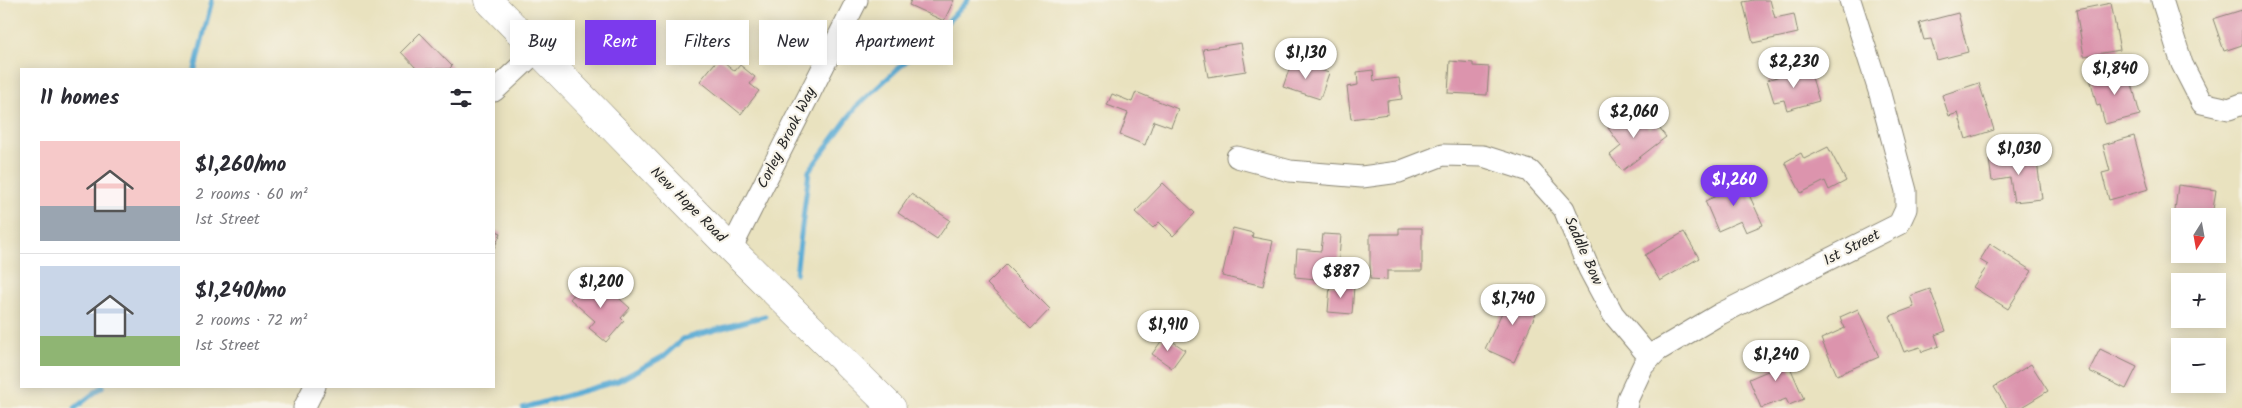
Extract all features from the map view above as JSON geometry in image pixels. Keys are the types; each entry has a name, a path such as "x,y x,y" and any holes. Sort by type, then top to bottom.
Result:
{"street":[{"name":"New Hope Road","path":"488,0 510,23"},
{"name":"Corley Brook Way","path":"731,249 857,0"},
{"name":"1st Street","path":"1626,408 1628,398 1643,366 1657,351 1720,314 1899,224 1906,209 1906,191 1880,94 1850,0"},
{"path":"2162,0 2182,64 2202,103 2228,109 2242,104"},
{"path":"495,90 522,65"},
{"name":"New Hope Road","path":"551,65 731,249 892,408"},
{"name":"Saddle Bow","path":"1237,157 1290,171 1362,177 1399,172 1443,155 1483,156 1530,171 1564,209 1589,269 1613,314 1650,358"},
{"path":"304,408 314,388"}],"building":[{"path":"911,0 954,0 944,20 909,5"},
{"path":"1770,0 1775,18 1794,14 1798,33 1753,43 1743,2"},
{"path":"2111,3 2120,50 2084,56 2076,10"},
{"path":"2242,10 2242,45 2224,51 2213,19"},
{"path":"1958,13 1968,52 1937,60 1931,39 1924,40 1919,23"},
{"path":"420,33 452,66 450,68 416,68 401,52"},
{"path":"1241,43 1246,71 1208,77 1203,49"},
{"path":"1292,61 1329,73 1320,99 1283,87"},
{"path":"1450,61 1473,63 1473,66 1489,67 1487,95 1448,93"},
{"path":"713,65 728,65 735,71 740,65 755,77 750,84 759,91 741,114 700,81"},
{"path":"1809,67 1819,101 1787,110 1784,100 1774,102 1767,80"},
{"path":"2128,68 2140,115 2105,124 2100,105 2097,106 2090,78"},
{"path":"1373,70 1374,81 1399,78 1402,99 1387,101 1388,114 1351,119 1347,87 1358,85 1357,72"},
{"path":"1979,83 1994,130 1966,139 1958,113 1949,116 1942,95"},
{"path":"1136,92 1178,109 1171,127 1154,121 1145,145 1120,135 1128,113 1107,105 1112,94 1132,102"},
{"path":"1634,109 1649,129 1656,124 1666,137 1622,171 1610,155 1621,146 1608,128"},
{"path":"2134,136 2149,189 2109,200 2102,173 2110,171 2103,145"},
{"path":"1828,147 1846,181 1829,190 1825,181 1801,193 1785,162 1801,153 1804,159"},
{"path":"2036,154 2042,199 2014,202 2010,178 1992,181 1989,160"},
{"path":"1740,175 1763,225 1746,232 1741,221 1718,231 1705,201 1727,191 1723,182"},
{"path":"1163,183 1195,213 1173,236 1159,222 1153,228 1135,212"},
{"path":"2178,185 2216,190 2213,208 2175,208"},
{"path":"911,194 950,220 937,239 898,213"},
{"path":"1233,228 1253,233 1252,237 1273,241 1263,286 1222,276"},
{"path":"1399,228 1422,228 1422,271 1387,271 1387,280 1370,279 1370,234 1399,234"},
{"path":"495,230 501,233 495,246"},
{"path":"1684,232 1699,258 1660,281 1645,255"},
{"path":"1323,234 1341,235 1337,281 1295,277 1297,249 1321,251"},
{"path":"1990,244 2032,271 2008,309 1973,287 1988,265 1980,260"},
{"path":"1006,265 1050,309 1031,329 987,284"},
{"path":"584,283 594,292 602,283 630,308 621,318 624,321 606,342 589,328 595,321 570,299"},
{"path":"1330,285 1354,286 1352,314 1328,312"},
{"path":"1513,289 1541,302 1514,362 1485,349"},
{"path":"1930,289 1946,331 1935,335 1939,346 1922,352 1920,347 1904,352 1890,316 1914,307 1910,296"},
{"path":"1858,309 1879,357 1837,375 1821,339 1845,328 1840,317"},
{"path":"1165,336 1185,350 1172,368 1152,354"},
{"path":"1782,349 1804,399 1789,405 1786,399 1761,408 1749,379 1770,370 1764,356"},
{"path":"2100,349 2137,367 2126,389 2089,371"},
{"path":"2031,364 2048,391 2020,408 2007,408 1994,387"}],"waterway":[{"path":"195,68 212,0"},
{"path":"796,274 809,171 856,107 938,32 968,0"},
{"path":"523,408 618,381 664,356 683,339 765,316"},
{"path":"75,408 100,388"}]}
